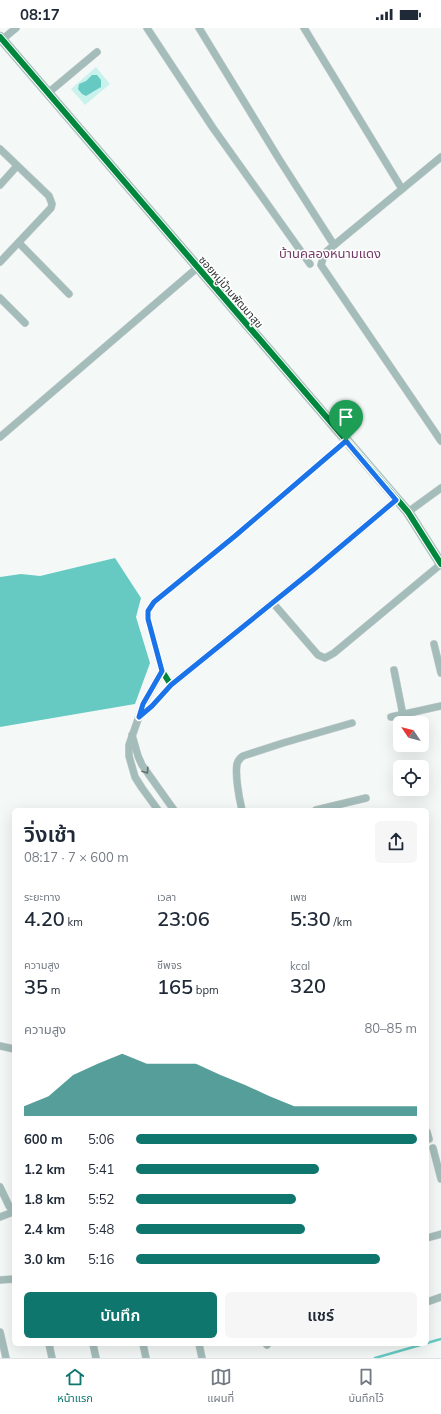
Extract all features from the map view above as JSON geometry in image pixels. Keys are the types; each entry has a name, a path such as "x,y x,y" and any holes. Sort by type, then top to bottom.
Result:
{"street":[{"path":"1,37 16,28"},
{"path":"147,28 213,128 310,264"},
{"path":"199,28 279,159 334,245"},
{"path":"304,28 402,188"},
{"name":"ซอยหมู่บ้านพัฒนาสุข","path":"1,37 197,268 396,500 408,512 441,564"},
{"path":"48,93 97,52"},
{"path":"0,149 49,196 52,204 51,208 0,262"},
{"path":"441,157 334,245 324,255 322,265 441,441"},
{"path":"0,185 18,166"},
{"path":"19,243 69,294"},
{"path":"0,437 197,268"},
{"path":"0,298 25,322"},
{"path":"171,685 162,671 148,619 148,611 154,602 235,536 346,441"},
{"path":"408,512 441,488"},
{"path":"139,717 152,706 171,685 396,500"},
{"path":"273,602 318,655 325,658 334,653 441,564"},
{"path":"434,644 441,673"},
{"path":"394,670 403,715"},
{"path":"157,808 135,777 131,766 129,751 132,735 143,704 162,671"},
{"path":"391,718 441,706"},
{"path":"242,808 238,790 237,764 243,756 352,723"},
{"path":"132,735 142,764 173,808"},
{"path":"324,808 366,798"},
{"path":"0,1046 12,1049"},
{"path":"433,1148 441,1179"},
{"path":"0,1187 12,1210"},
{"path":"0,1218 12,1213"},
{"path":"429,1237 441,1234"},
{"path":"0,1280 12,1279"},
{"path":"429,1301 441,1297"},
{"path":"0,1332 6,1358"},
{"path":"49,1346 52,1358"},
{"path":"94,1346 96,1358"},
{"path":"143,1346 146,1358"},
{"path":"199,1346 202,1358"}],"shaded area":[{"path":"96,67 110,84 85,105 71,89"}],"water":[{"path":"92,75 97,75 101,80 101,87 86,96 78,89 79,84 86,81"},
{"path":"115,558 141,598 136,617 150,663 135,704 0,727 0,577 21,574 40,576"}],"waterway":[{"path":"429,1342 441,1339"},
{"path":"375,1358 417,1346"}],"cycle path":[{"path":"0,37 408,512 441,564"},
{"path":"139,717 152,706 171,685 162,671 148,619 148,611 154,602 235,536 346,441"}],"district":[{"name":"บ้านคลองหนามแดง","path":"330,253"}],"route":[{"path":"346,441 396,500 313,570 171,685 152,706 139,717 143,704 162,671 148,619 148,611 150,606 298,483 346,441"}]}
